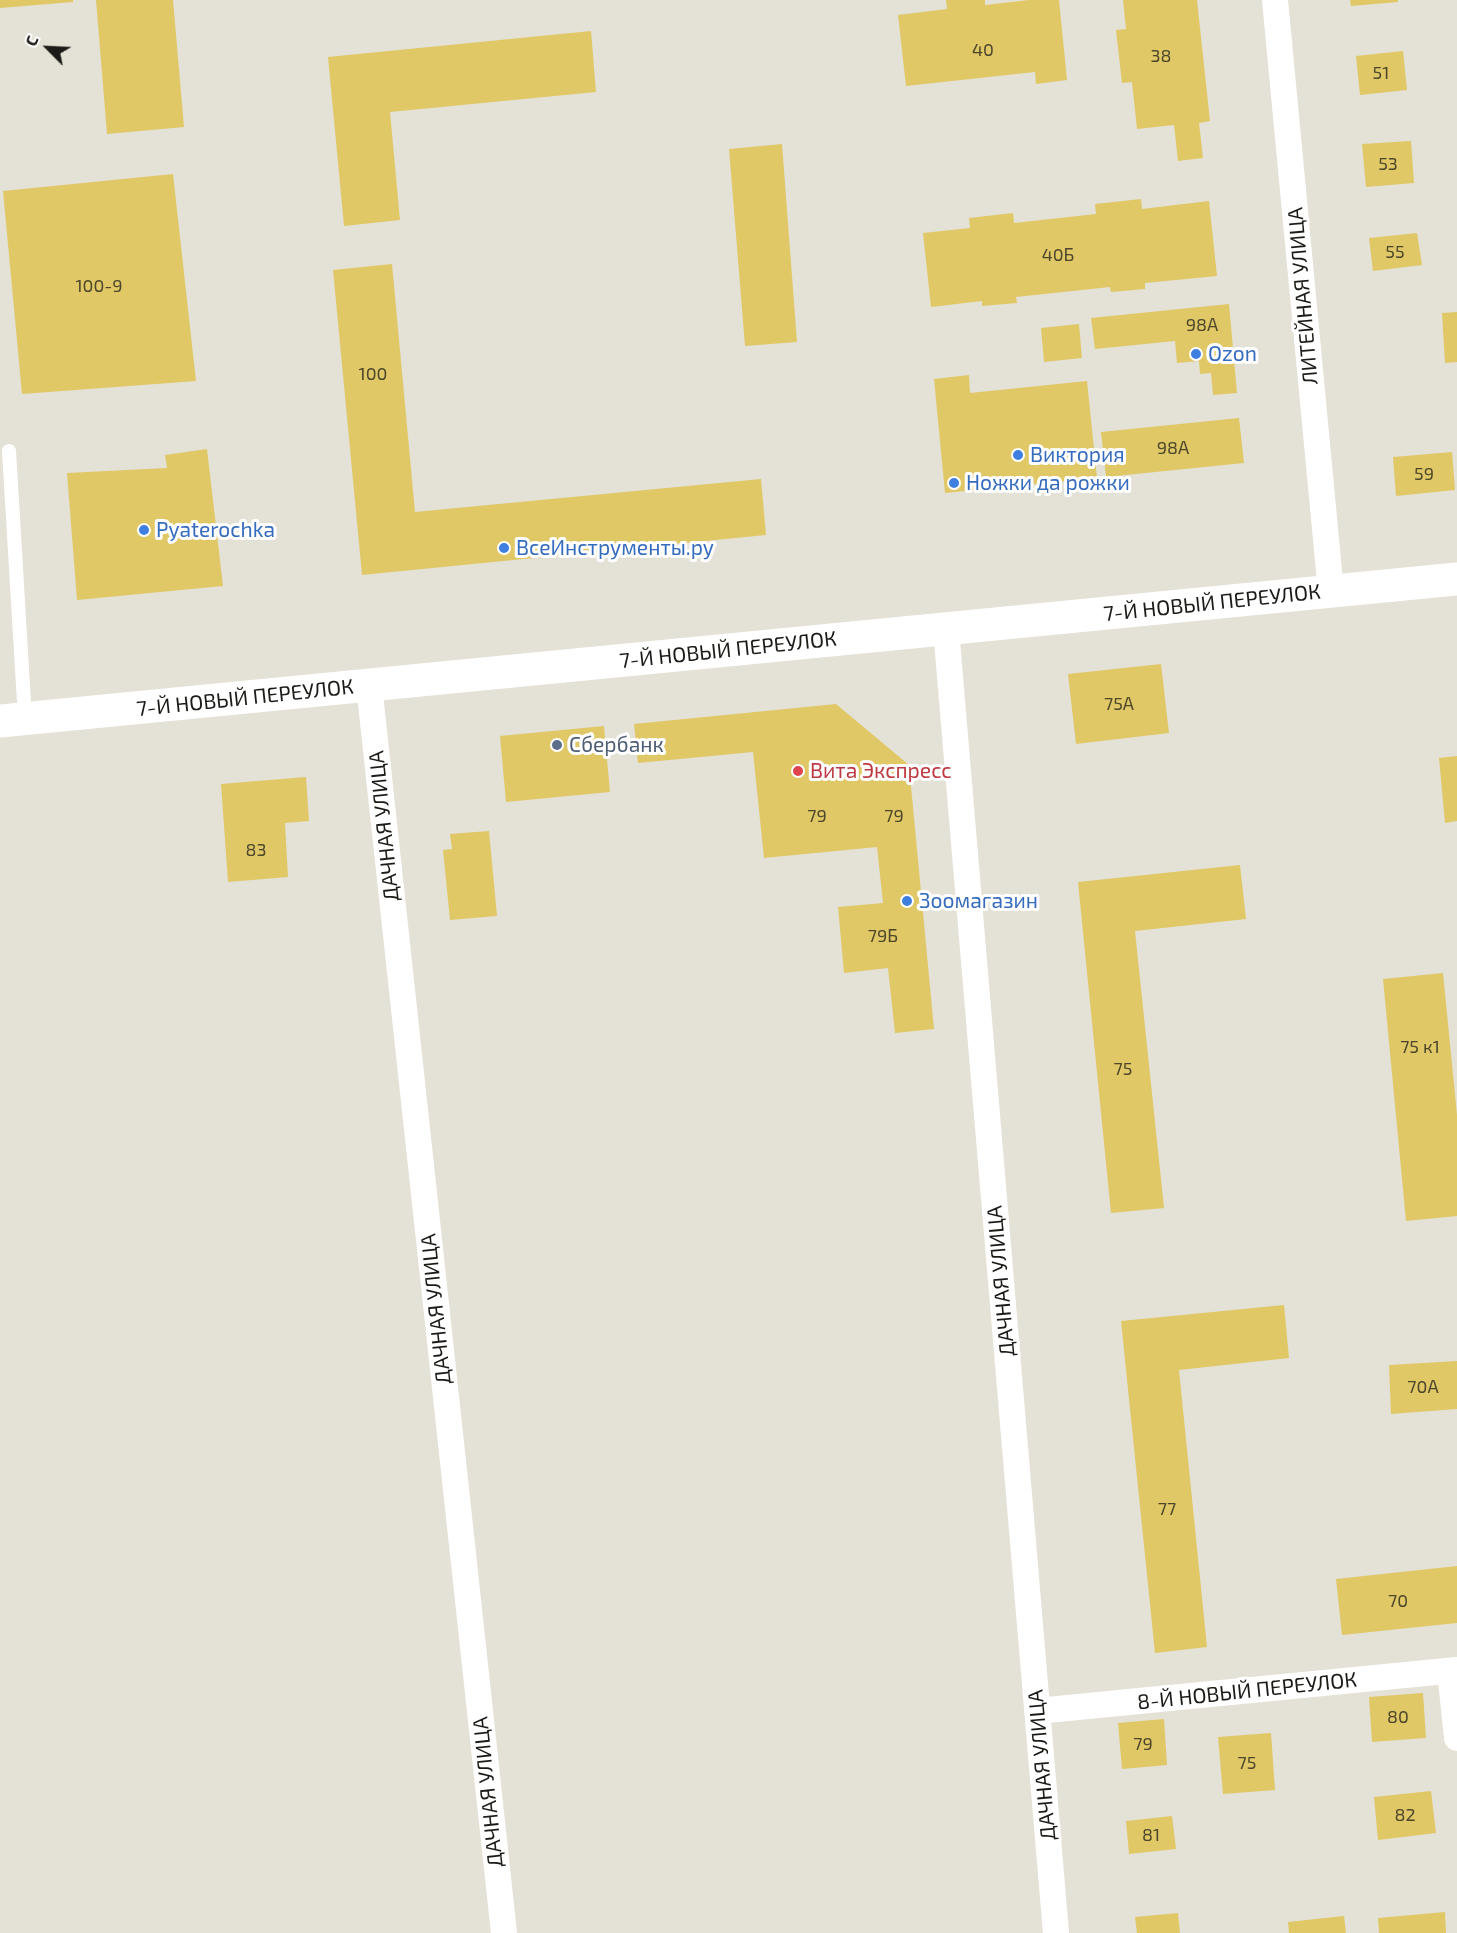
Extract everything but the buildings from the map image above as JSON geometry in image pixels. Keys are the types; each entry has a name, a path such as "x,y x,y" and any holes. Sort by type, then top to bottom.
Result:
{"street":[{"name":"ЛИТЕЙНАЯ УЛИЦА","path":"1275,0 1331,592"},
{"name":"7-Й НОВЫЙ ПЕРЕУЛОК","path":"12,720 1457,579"},
{"name":"ДАЧНАЯ УЛИЦА","path":"946,629 1056,1933"},
{"name":"ДАЧНАЯ УЛИЦА","path":"369,686 504,1933"},
{"name":"8-Й НОВЫЙ ПЕРЕУЛОК","path":"1037,1712 1454,1671"},
{"path":"1454,1671 1457,1738"}],"lane":[{"path":"9,451 12,720"}],"place":[{"name":"Ozon","path":"1196,354"},
{"name":"Виктория","path":"1018,455"},
{"name":"Ножки да рожки","path":"954,483"},
{"name":"Pyaterochka","path":"144,530"},
{"name":"ВсеИнструменты.ру","path":"504,548"},
{"name":"Сбербанк","path":"557,745"},
{"name":"Вита Экспресс","path":"798,771"},
{"name":"Зоомагазин","path":"907,901"}]}
